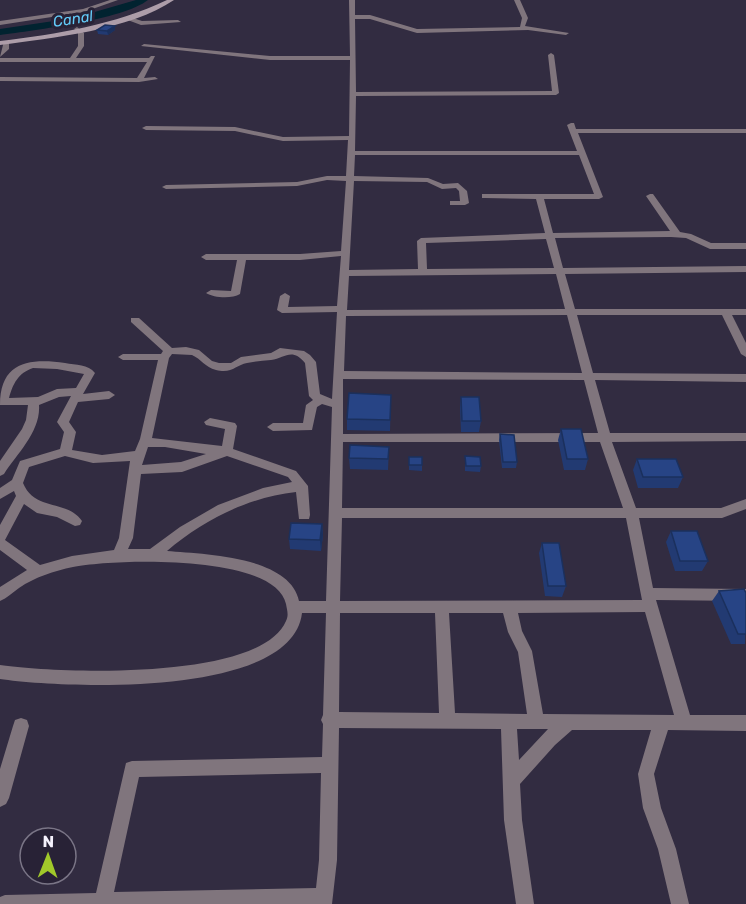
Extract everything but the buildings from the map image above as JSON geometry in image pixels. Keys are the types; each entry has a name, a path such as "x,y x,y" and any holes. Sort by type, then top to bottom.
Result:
{"street":[{"path":"0,24 84,10 115,0"},
{"path":"3,42 77,30 127,18 171,0"},
{"path":"5,904 323,900 328,860 329,720 338,375 352,153 352,0"},
{"path":"517,0 525,18 522,28"},
{"path":"352,17 370,17 417,31 522,28 566,33"},
{"path":"127,18 141,23 178,22"},
{"path":"72,60 82,40 81,33 77,30"},
{"path":"0,57 7,44 3,42"},
{"path":"144,46 270,58 353,58"},
{"path":"139,80 150,60 162,48"},
{"path":"353,94 556,93 551,55"},
{"path":"0,57 150,60"},
{"path":"0,80 155,79"},
{"path":"146,128 235,129 283,139 352,138"},
{"path":"485,196 599,197 572,128 746,131"},
{"path":"352,153 581,153"},
{"path":"166,187 297,184 327,178 429,180 442,187 458,185 463,191 465,203 453,203"},
{"path":"539,196 605,439 622,493 633,515 649,600 684,722"},
{"path":"650,196 677,235"},
{"path":"423,272 421,241 550,236 677,235 688,236 710,246 746,246"},
{"path":"206,257 327,256 344,253"},
{"path":"211,294 235,294 242,257"},
{"path":"343,273 746,269"},
{"path":"285,296 282,310 746,312"},
{"path":"726,312 746,354"},
{"path":"135,320 167,354"},
{"path":"123,357 195,351 202,354 208,363 226,367 234,366 241,360 274,356 280,351 298,351 305,355 313,366 315,396 321,400 338,404"},
{"path":"119,555 126,538 135,470 167,354"},
{"path":"65,452 70,432 63,422 66,411 78,395 90,373 86,370 30,365 14,372 6,383 1,404 40,401 57,393 78,395 109,395"},
{"path":"338,375 746,378"},
{"path":"273,427 308,427 312,405 321,400"},
{"path":"0,471 30,425 35,410 33,402"},
{"path":"210,422 231,426 227,451"},
{"path":"337,438 746,437"},
{"path":"144,443 163,441 208,451 227,451 292,474 302,486 304,515"},
{"path":"135,470 182,467 227,451"},
{"path":"0,537 19,489 24,464 65,452 81,458 104,461 139,455"},
{"path":"153,555 192,525 222,510 283,487 302,486"},
{"path":"0,494 19,489"},
{"path":"19,489 42,509 60,512 75,521"},
{"path":"335,513 633,515 722,513 746,504"},
{"path":"0,543 38,571"},
{"path":"0,595 20,580 38,571 102,556 153,555 233,563 263,571 276,578 295,603 295,617 289,629 277,643 257,655 218,667 104,677 35,677 0,672"},
{"path":"294,608 332,606 509,607 746,595"},
{"path":"442,607 447,721"},
{"path":"509,607 515,632 525,651 536,721"},
{"path":"329,720 746,723"},
{"path":"508,721 513,820 525,904"},
{"path":"511,781 549,739 569,722"},
{"path":"662,722 646,774 652,808 667,849 680,904"},
{"path":"0,798 21,726"},
{"path":"103,903 132,769 329,765"}],"waterway":[{"name":"Canal","path":"0,32 92,17 144,0"}]}
